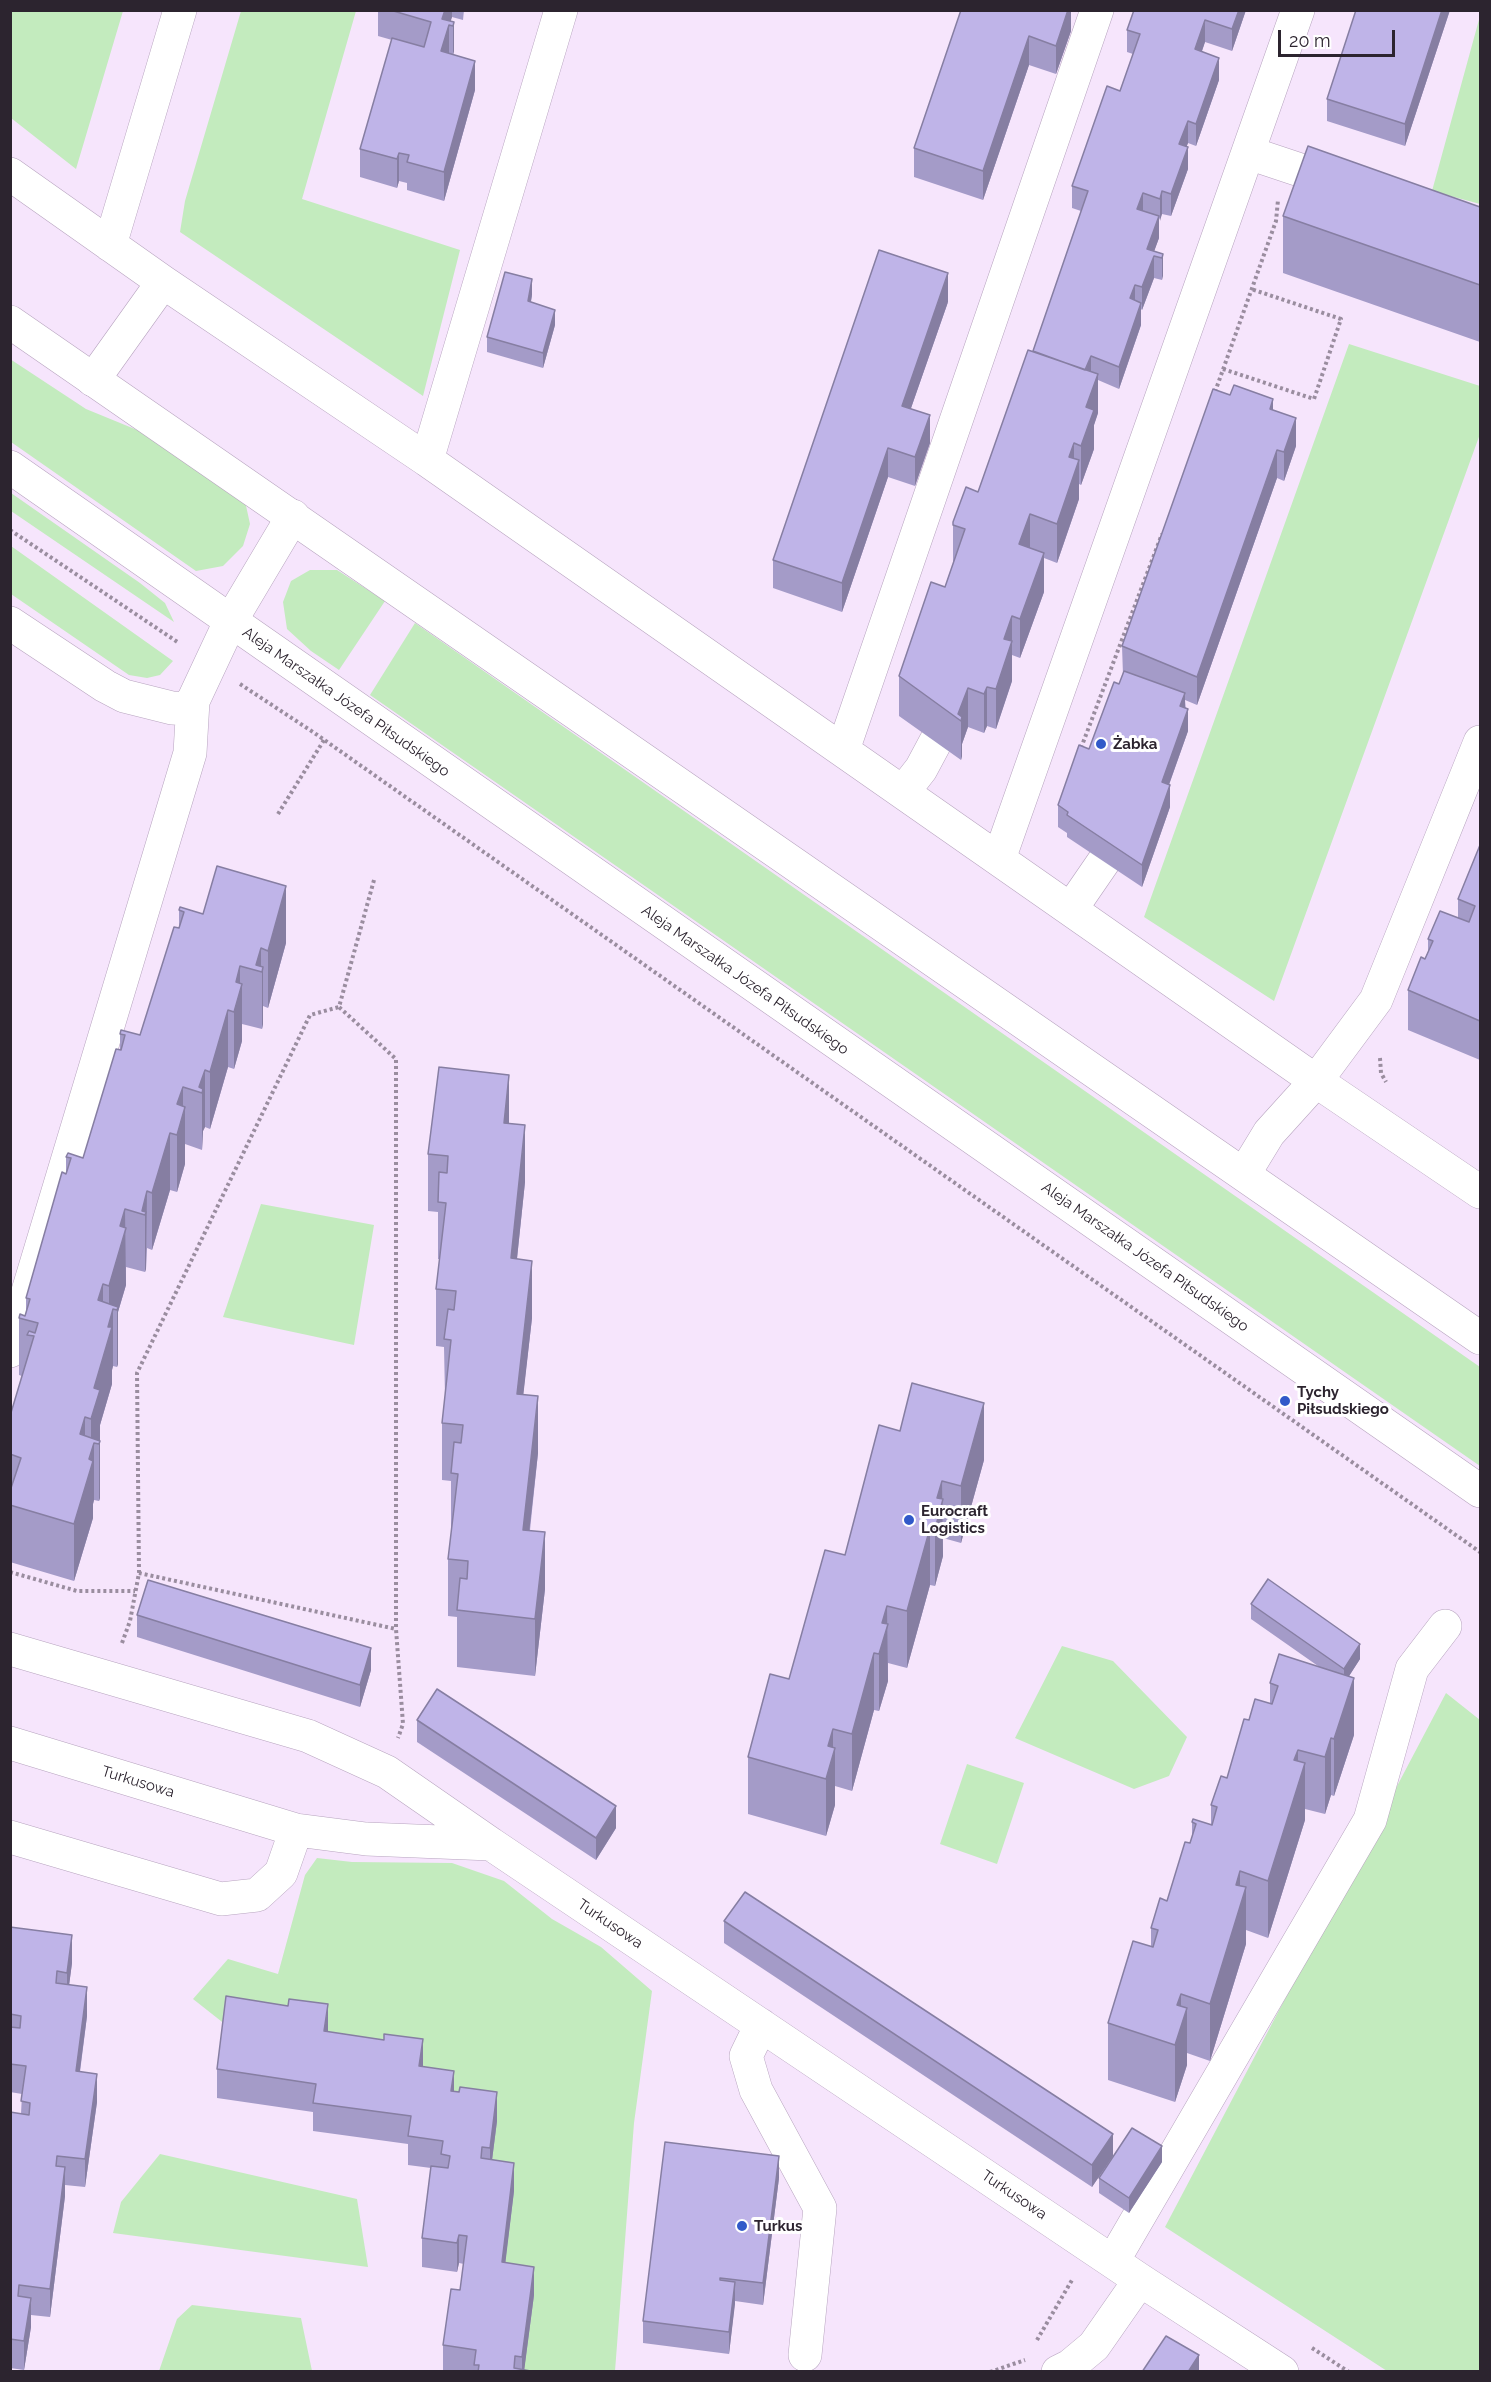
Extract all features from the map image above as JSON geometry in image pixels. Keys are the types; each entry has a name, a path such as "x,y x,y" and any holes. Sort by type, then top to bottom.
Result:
{"main road":[{"path":"110,245 180,10"},
{"path":"427,460 561,10"},
{"path":"843,750 1097,10"},
{"path":"999,859 1298,10"},
{"path":"1249,153 1370,193"},
{"path":"10,174 163,282 427,460 1316,1081 1480,1192"},
{"path":"93,380 163,282"},
{"path":"10,322 1480,1338"},
{"name":"Aleja Marszałka Józefa Piłsudskiego","path":"10,467 1480,1491"},
{"path":"10,1351 190,753 193,701 230,622 293,516"},
{"path":"10,623 105,686 124,696 172,708 192,709"},
{"path":"903,792 921,770 936,741"},
{"path":"1244,1174 1269,1133 1316,1081 1376,1000 1480,742"},
{"path":"1071,909 1104,861"},
{"path":"1058,2372 1070,2366 1094,2346 1115,2263 1370,1820 1412,1669 1445,1626"},
{"path":"10,1649 308,1736 387,1772 491,1844"},
{"name":"Turkusowa","path":"10,1743 296,1830 366,1839 491,1844 1115,2263 1282,2372"},
{"path":"10,1837 221,1899 257,1895 280,1873 296,1830"},
{"path":"761,2025 746,2056 756,2090 820,2208 805,2355"}],"path":[{"path":"1212,401 1276,221 1282,164"},
{"path":"1223,369 1314,399 1341,319 1251,289"},
{"path":"10,530 324,740 1480,1552"},
{"path":"1078,755 1162,533"},
{"path":"278,814 324,740"},
{"path":"339,1008 374,880"},
{"path":"110,1678 130,1621 139,1573 137,1373 310,1015 339,1008"},
{"path":"339,1008 396,1059 396,1629 403,1724 387,1772"},
{"path":"10,1572 77,1591 135,1591"},
{"path":"139,1573 396,1629"},
{"path":"1032,2349 1115,2263"},
{"path":"990,2372 1026,2359"}],"green space":[{"path":"10,11 123,11 76,169 11,118"},
{"path":"241,11 356,11 302,199 460,250 423,396 180,232 185,201"},
{"path":"1480,16 1480,204 1432,191"},
{"path":"1349,344 1480,386 1480,434 1274,1001 1144,917"},
{"path":"10,359 86,409 164,441 245,501 250,524 243,546 223,566 196,571 11,442"},
{"path":"11,493 140,583 165,603 174,622 11,511"},
{"path":"11,546 173,661 160,675 147,678 129,675 11,594"},
{"path":"310,570 337,570 385,601 339,670 311,651 287,629 283,602 291,581"},
{"path":"415,623 1480,1367 1480,1466 370,695"},
{"path":"261,1204 374,1225 354,1345 223,1317"},
{"path":"1062,1646 1113,1661 1187,1737 1169,1776 1134,1789 1015,1738"},
{"path":"1446,1693 1480,1720 1480,2371 1387,2371 1165,2227"},
{"path":"967,1764 1024,1783 997,1864 940,1844"},
{"path":"317,1858 352,1862 452,1863 504,1881 552,1919 601,1947 652,1991 634,2123 615,2371 508,2371 452,2140 226,2025 193,1999 228,1959 278,1974 305,1875"},
{"path":"160,2154 357,2199 368,2267 113,2233 121,2202"},
{"path":"192,2305 301,2318 312,2371 159,2371 177,2319"}],"building":[{"path":"390,10 445,10 442,19 454,22 453,26 449,25 441,51 475,61 444,172 407,162 409,155 399,153 397,159 360,149 392,38 424,47 431,22"},
{"path":"961,10 1068,10 1056,46 1029,36 983,171 914,148"},
{"path":"1134,10 1239,10 1232,29 1205,20 1195,49 1219,58 1196,124 1188,121 1179,144 1188,147 1171,194 1162,191 1160,199 1143,193 1137,209 1159,216 1147,249 1163,254 1162,258 1154,256 1142,287 1135,285 1130,298 1141,303 1119,367 1091,356 1085,370 1033,351 1088,191 1072,186 1107,86 1120,91 1140,34 1127,30"},
{"path":"1356,10 1442,10 1405,124 1327,99"},
{"path":"1308,146 1480,207 1480,285 1283,216"},
{"path":"879,250 948,273 902,406 930,415 915,457 888,448 842,583 773,560"},
{"path":"505,272 532,279 528,301 555,310 543,353 487,337"},
{"path":"1028,350 1098,374 1086,407 1094,410 1081,446 1074,443 1069,457 1079,460 1057,524 1030,514 1019,544 1044,553 1020,619 1012,616 1004,639 1012,641 996,689 987,687 984,694 968,688 958,714 962,717 961,721 899,676 931,582 945,587 965,529 953,525 953,522 966,487 978,492"},
{"path":"1234,385 1273,399 1270,409 1296,418 1284,452 1277,450 1197,677 1122,646 1213,389 1230,395"},
{"path":"1124,671 1185,693 1180,706 1188,709 1162,782 1170,785 1142,865 1067,815 1068,812 1058,805 1079,745 1089,749 1114,682 1119,684"},
{"path":"1480,845 1480,1021 1408,990 1421,957 1425,959 1433,941 1428,939 1440,911 1469,922 1475,906 1458,899"},
{"path":"217,866 286,886 268,951 261,948 256,965 263,967 262,972 240,966 236,982 242,984 234,1012 228,1010 210,1072 205,1070 199,1087 203,1089 202,1093 183,1087 177,1104 185,1107 177,1135 170,1133 152,1193 147,1191 142,1211 146,1212 145,1215 125,1209 120,1226 126,1228 109,1286 103,1284 98,1300 118,1307 117,1310 113,1309 108,1327 112,1327 94,1388 100,1390 91,1419 85,1417 80,1434 100,1441 99,1444 94,1443 89,1459 93,1461 74,1524 10,1505 10,1491 21,1458 10,1454 10,1416 34,1336 27,1335 29,1331 35,1333 38,1323 19,1318 20,1314 25,1316 30,1299 26,1298 62,1172 66,1174 71,1158 66,1157 68,1153 83,1158 116,1049 121,1050 125,1035 120,1034 121,1030 140,1035 174,927 179,928 184,912 179,910 180,907 203,914"},
{"path":"439,1067 509,1075 504,1123 525,1125 511,1258 532,1261 517,1394 538,1396 523,1530 545,1532 535,1619 457,1610 460,1578 467,1579 468,1561 448,1559 458,1474 451,1473 454,1442 461,1443 463,1425 442,1423 451,1340 444,1339 448,1309 454,1310 456,1291 436,1289 446,1203 438,1202 439,1172 447,1173 448,1156 428,1154"},
{"path":"912,1383 984,1403 961,1486 942,1481 937,1498 943,1499 935,1529 930,1528 907,1611 887,1606 882,1623 888,1624 879,1654 874,1653 852,1734 833,1729 828,1746 835,1748 826,1779 748,1757 770,1674 789,1679 825,1550 845,1555 879,1425 900,1431"},
{"path":"1268,1579 1360,1644 1344,1669 1251,1604"},
{"path":"148,1580 371,1648 360,1685 137,1615"},
{"path":"1279,1654 1354,1678 1334,1739 1331,1738 1325,1757 1298,1750 1294,1760 1305,1763 1268,1881 1240,1871 1236,1885 1246,1887 1210,2004 1181,1994 1177,2005 1187,2008 1175,2045 1108,2023 1133,1941 1153,1947 1158,1930 1151,1928 1160,1898 1167,1901 1185,1842 1190,1843 1196,1824 1192,1822 1193,1819 1212,1825 1217,1807 1211,1805 1221,1776 1227,1778 1244,1719 1249,1720 1255,1699 1272,1704 1278,1686 1270,1683"},
{"path":"437,1689 616,1806 596,1838 417,1720"},
{"path":"745,1892 1113,2134 1092,2165 724,1921"},
{"path":"10,1927 72,1935 67,1973 57,1971 56,1983 87,1987 76,2071 97,2074 85,2159 57,2156 56,2166 65,2167 50,2289 19,2285 18,2296 31,2298 24,2341 10,2339 10,2112 29,2115 30,2103 21,2101 26,2066 10,2064 10,2027 20,2028 21,2016 10,2014"},
{"path":"226,1996 288,2006 289,1999 328,2004 324,2031 384,2040 384,2034 423,2039 419,2066 454,2071 451,2091 459,2092 460,2087 497,2092 490,2148 482,2147 481,2158 514,2163 502,2262 534,2267 522,2357 515,2356 514,2368 536,2372 478,2372 479,2365 474,2365 476,2350 443,2345 451,2289 460,2290 467,2236 459,2235 457,2243 422,2238 431,2166 448,2168 450,2156 441,2154 443,2141 408,2136 411,2116 313,2103 316,2084 217,2069"},
{"path":"1132,2128 1162,2146 1129,2198 1099,2178"},
{"path":"665,2142 779,2156 763,2283 720,2278 720,2280 735,2282 729,2332 643,2321"},
{"path":"1166,2336 1199,2355 1188,2372 1142,2372"}],"place":[{"name":"Żabka","path":"1101,744"},
{"name":"Tychy Piłsudskiego","path":"1285,1401"},
{"name":"Eurocraft Logistics","path":"909,1520"},
{"name":"Turkus","path":"742,2226"}]}
